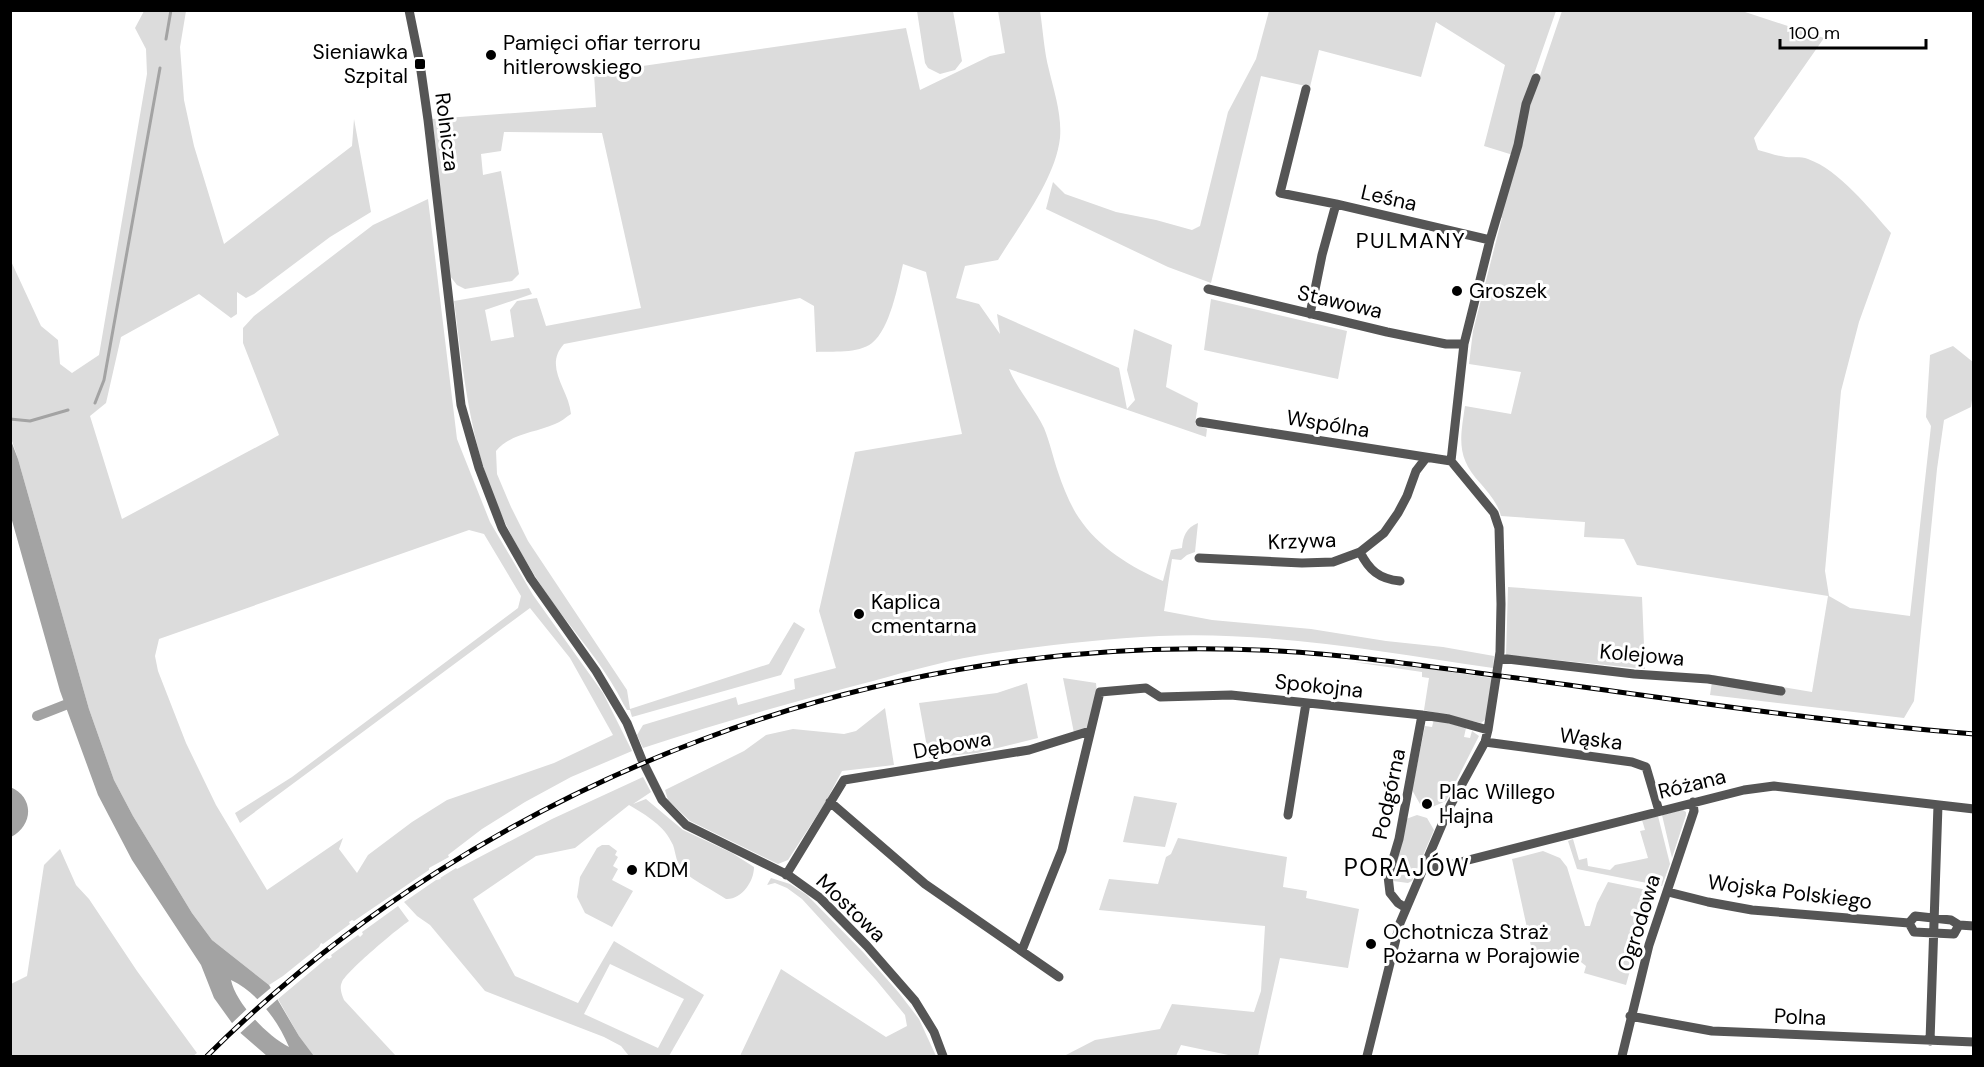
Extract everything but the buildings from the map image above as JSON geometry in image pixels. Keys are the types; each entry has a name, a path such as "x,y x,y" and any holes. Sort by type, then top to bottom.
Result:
{"street":[{"name":"Rolnicza","path":"409,10 420,64 461,405 479,468 502,528 525,569 596,671 627,723 645,767"},
{"path":"1367,1056 1406,908 1450,806 1485,742 1488,730 1499,658 1502,604 1498,528 1494,513 1451,461 1464,344 1490,240 1518,145 1526,104 1536,78"},
{"name":"Leśna","path":"1306,89 1280,193 1490,240"},
{"path":"1310,314 1322,255 1336,204"},
{"name":"Stawowa","path":"1208,289 1387,332 1446,344 1464,344"},
{"name":"Wspólna","path":"1200,422 1451,461"},
{"name":"Krzywa","path":"1199,558 1302,563 1333,562 1360,552 1384,532 1398,513 1416,471 1426,458"},
{"path":"1360,552 1366,565 1375,573 1385,579 1400,581"},
{"name":"Kolejowa","path":"1499,658 1634,674 1708,679 1781,691"},
{"name":"Spokojna","path":"1090,731 1100,692 1146,688 1160,697 1231,695 1422,715 1449,719 1488,730"},
{"path":"1288,815 1306,703"},
{"name":"Podgórna","path":"1406,908 1398,903 1390,893 1388,876 1399,839 1422,715"},
{"path":"1022,950 1062,850 1090,731"},
{"name":"Dębowa","path":"786,875 844,780 1029,750 1090,731"},
{"name":"Wąska","path":"1485,742 1632,762 1646,766 1659,811"},
{"name":"Mostowa","path":"645,767 662,800 686,825 786,875 820,898 867,946 908,993 934,1032 943,1056"},
{"name":"Różana","path":"1425,867 1450,865 1693,802 1744,790 1774,786 1974,809"},
{"path":"830,802 925,884 1059,977"},
{"name":"Ogrodowa","path":"1622,1056 1649,945 1694,811 1693,802"},
{"path":"1930,1041 1938,805"},
{"name":"Wojska Polskiego","path":"1668,892 1752,910 1909,923"},
{"name":"Wojska Polskiego","path":"1909,923 1915,916 1951,920 1959,925 1974,926"},
{"name":"Wojska Polskiego","path":"1909,923 1914,932 1933,934 1954,934 1959,925"},
{"name":"Polna","path":"1630,1016 1712,1031 1971,1042"}],"shaded area":[{"path":"144,11 186,11 180,47 184,100 194,146 224,244 352,146 354,119 371,212 330,237 254,294 246,298 237,292 237,314 231,318 199,294 121,337 106,403 90,416 122,519 279,435 243,343 243,328 254,316 373,225 428,199 457,439 490,522 533,595 603,693 632,751 571,777 482,829 448,855 449,857 429,868 354,921 349,922 350,924 323,944 321,943 319,947 269,985 212,940 192,913 133,816 114,780 89,709 11,438 10,259 41,326 58,340 60,364 72,373 99,355 147,74 146,49 135,28","holes":["469,530 484,534 521,596 518,608 292,777 235,813 240,823 530,608 570,658 613,735 554,763 447,800 412,822 368,855 357,873 339,849 343,838 267,890 216,805 186,743 158,671 155,656 159,639"]},
{"path":"917,11 953,11 962,61 955,70 940,74 928,68 925,63"},
{"path":"998,11 1040,11 1046,55 1059,112 1060,138 1051,170 1026,217 998,260 965,266 956,298 979,304 1000,334 997,314 1119,368 1127,409 1135,400 1127,370 1134,329 1172,345 1166,387 1198,403 1195,424 1207,429 1206,437 1009,369 1044,428 1067,496 1087,528 1116,556 1163,581 1171,550 1182,548 1186,533 1198,523 1195,552 1181,560 1172,559 1164,611 1212,620 1311,629 1443,647 1494,656 1493,668 1327,644 1243,637 1159,636 1097,641 993,653 933,665 815,696 643,748 637,735 643,725 736,697 738,705 795,689 794,679 836,668 819,611 855,452 962,434 926,272 903,264 884,328 872,343 860,349 816,352 814,306 800,298 564,344 558,353 556,370 571,414 557,423 516,437 502,445 496,451 497,474 528,541 627,690 630,709 769,664 794,622 805,629 781,675 632,717 630,710 627,710 603,669 537,580 500,513 472,424 454,301 529,288 532,294 485,310 491,341 514,337 510,310 517,301 537,298 546,326 641,308 602,133 504,132 501,151 481,154 483,175 501,171 519,274 512,281 465,289 457,285 450,276 432,119 596,107 594,73 906,28 920,90 990,56 1005,53"},
{"path":"1269,11 1556,11 1524,103 1513,155 1484,146 1505,65 1436,22 1421,77 1319,50 1310,87 1261,76 1211,283 1168,267 1046,209 1053,182 1065,194 1116,212 1192,230 1200,226 1228,112 1256,59"},
{"path":"1562,11 1742,11 1824,38 1754,138 1758,150 1782,156 1805,158 1820,164 1853,191 1891,233 1859,322 1841,391 1825,571 1829,596 1850,608 1910,616 1931,426 1926,417 1930,355 1953,346 1973,362 1971,407 1944,420 1914,701 1904,718 1710,695 1713,675 1812,692 1828,596 1637,565 1624,539 1584,537 1585,522 1501,516 1493,499 1467,465 1461,439 1465,406 1511,414 1521,372 1469,364 1473,331 1502,218 1499,216 1530,105"},
{"path":"1211,299 1347,331 1338,379 1204,350"},
{"path":"10,438 18,459 89,709 114,780 133,816 192,913 212,940 269,985 299,1036 314,1056 267,1056 237,1030 214,998 201,965 132,860 98,795 60,691 11,517","holes":["231,980 266,1009 279,1027 289,1047 272,1035 246,1009"]},
{"path":"1508,587 1642,597 1645,669 1506,655"},
{"path":"1353,662 1423,668 1492,678 1486,719 1481,723 1424,710 1429,678 1422,677 1422,672"},
{"path":"1063,678 1096,683 1097,693 1088,729 1074,733"},
{"path":"1027,683 1038,738 977,753 929,758 919,703 997,693"},
{"path":"885,708 894,765 842,771 825,803 788,860 778,864 690,821 668,800 665,790 744,751 766,735 793,729 844,734 856,731"},
{"name":"Plac Willego Hajna","path":"1434,719 1466,728 1464,737 1470,738 1472,731 1479,736 1446,801 1430,808 1420,804 1412,790 1425,726 1432,727"},
{"path":"643,777 651,792 633,804 646,799 683,830 732,853 754,867 752,878 746,889 737,897 726,899 683,871 673,845 665,832 629,805 575,848 536,856 473,899 515,976 578,1003 614,941 704,995 669,1056 629,1056 621,1046 604,1037 485,991 430,925 417,916 404,902 456,868 552,819","holes":["610,964 684,999 658,1048 584,1014"]},
{"path":"10,787 24,797 28,812 24,826 11,837"},
{"path":"1134,796 1177,803 1165,847 1123,842"},
{"path":"1683,810 1686,815 1672,858 1662,815"},
{"path":"1417,815 1427,818 1434,830 1412,881 1408,883 1393,881 1391,875 1406,819"},
{"path":"1658,816 1670,864 1662,886 1577,869 1568,841 1573,839 1579,860 1587,858 1588,866 1610,870 1615,865 1648,858 1640,831 1645,830 1642,820"},
{"path":"1178,838 1287,857 1283,887 1307,891 1306,898 1359,909 1348,968 1280,958 1258,1056 1233,1056 1181,1045 1176,1056 1064,1056 1095,1040 1160,1029 1172,1004 1254,1012 1261,991 1265,926 1099,910 1109,879 1158,884 1166,857 1171,854"},
{"path":"609,845 617,851 615,855 618,857 613,866 618,869 612,880 633,891 612,927 585,913 577,897 580,877 597,848"},
{"path":"60,849 76,885 89,899 137,971 197,1053 193,1056 11,1056 11,984 27,976 44,865"},
{"path":"1543,851 1560,858 1567,867 1585,926 1590,926 1597,903 1608,882 1652,891 1626,985 1584,973 1586,966 1572,955 1534,960 1512,859"},
{"path":"771,878 790,884 807,895 864,953 919,1019 936,1056 740,1056 781,969 886,1037 907,1026 905,1015 802,899 787,888 775,883 767,885"},
{"path":"398,906 409,921 353,969 342,982 341,987 344,1000 396,1056 314,1056 299,1036 278,999 327,958 332,957 331,955 358,935 360,937 362,932"}],"pier":[{"path":"273,986 280,997 264,1011 254,1002"},
{"path":"249,1007 258,1017 238,1035 230,1025"}],"waterway":[{"path":"166,39 171,10"},
{"path":"95,403 104,380 160,68"},
{"path":"10,419 30,421 68,410"},
{"path":"37,716 65,705"}],"railway":[{"path":"207,1056 317,958 437,872 565,799 700,740 840,695 985,665 1131,650 1279,651 1409,664 1790,715 1974,734"}],"place":[{"name":"Pamięci ofiar terroru hitlerowskiego","path":"491,55"},
{"name":"Sieniawka Szpital","path":"420,64"},
{"name":"Groszek","path":"1457,291"},
{"name":"Kaplica cmentarna","path":"859,614"},
{"name":"Plac Willego Hajna","path":"1427,804"},
{"name":"KDM","path":"632,870"},
{"name":"Ochotnicza Straż Pożarna w Porajowie","path":"1371,944"}],"district":[{"name":"PULMANY","path":"1411,240"},
{"name":"PORAJÓW","path":"1407,868"}]}
